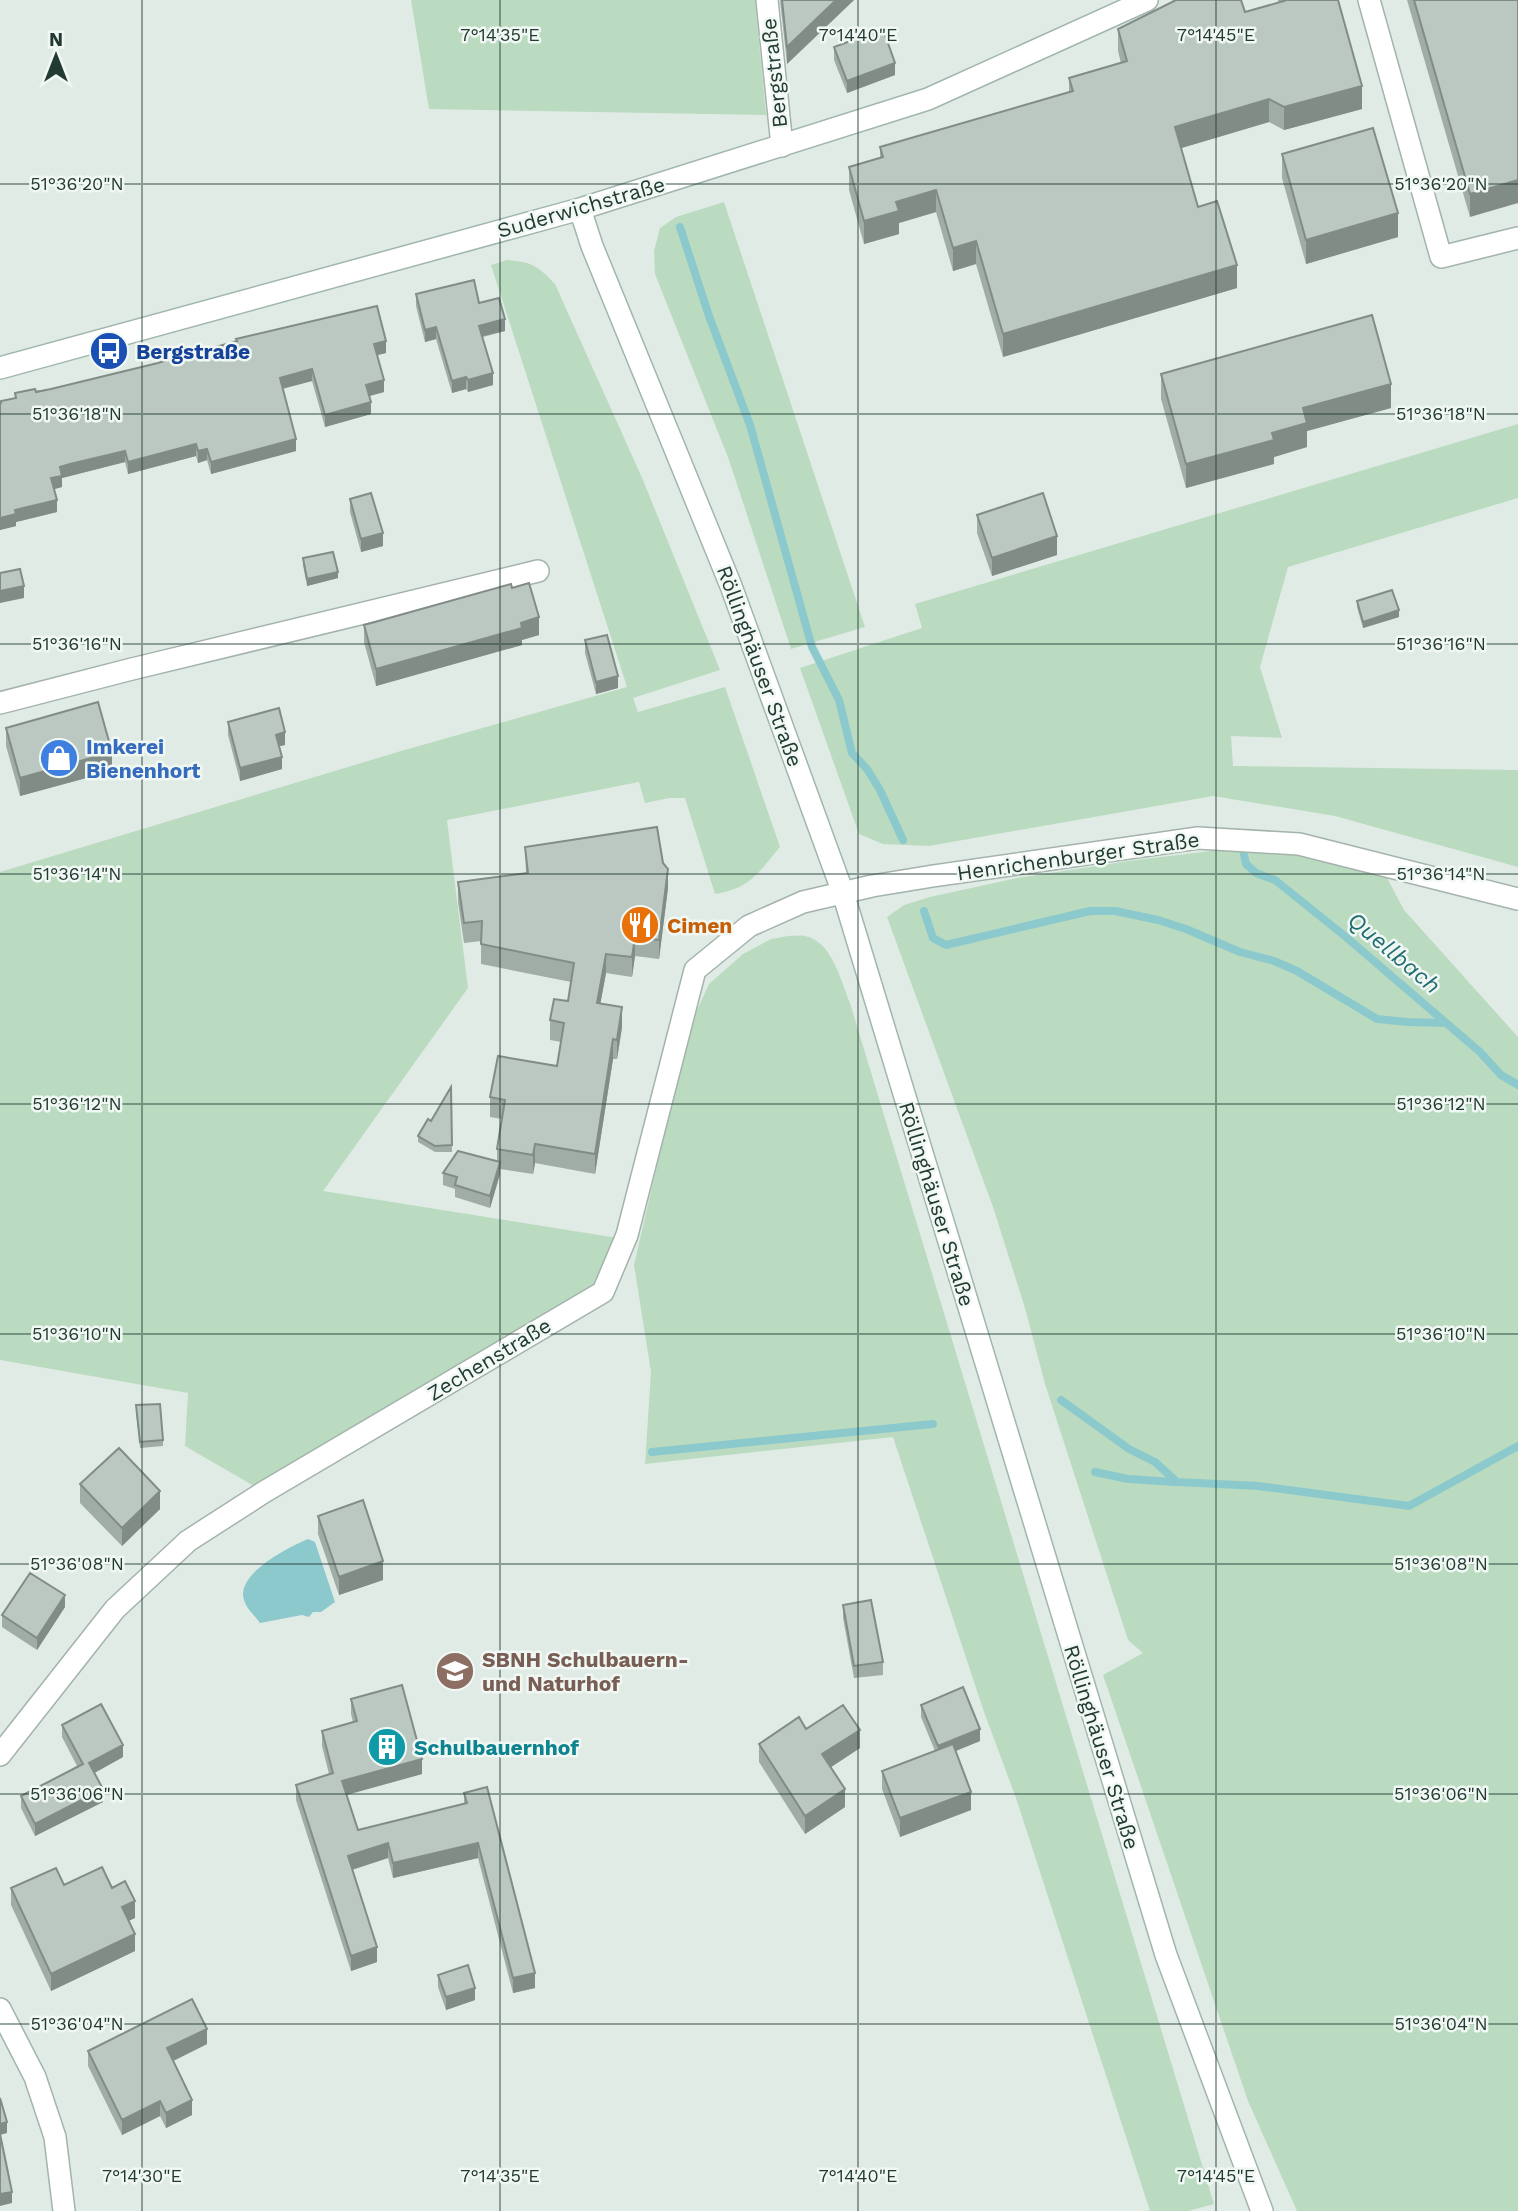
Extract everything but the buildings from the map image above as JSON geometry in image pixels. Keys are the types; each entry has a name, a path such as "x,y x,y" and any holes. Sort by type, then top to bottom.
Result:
{"main road":[{"name":"Bergstraße","path":"767,0 782,146"},
{"name":"Suderwichstraße","path":"0,368 580,209 782,146 928,99 1147,0"},
{"path":"1369,0 1441,257 1518,238"},
{"name":"Röllinghäuser Straße","path":"580,209 592,246 732,586 843,893 1166,1955 1262,2211"},
{"path":"0,703 538,571"},
{"name":"Henrichenburger Straße","path":"843,893 933,876 1198,838 1299,844 1518,899"},
{"name":"Zechenstraße","path":"0,1755 115,1609 188,1541 264,1492 603,1292 627,1235 695,970 749,926 803,902 843,893"},
{"path":"0,2009 35,2077 55,2137 64,2211"}],"green space":[{"path":"411,0 755,0 766,115 429,109"},
{"path":"724,202 865,627 791,649 729,460 655,274 654,251 660,228 676,217"},
{"path":"507,260 534,266 555,284 643,480 720,670 633,698 638,712 725,687 780,847 745,884 715,894 685,798 645,803 639,782 447,820 468,988 323,1191 624,1239 603,1292 264,1492 185,1446 188,1393 0,1360 0,872 401,751 627,687 491,265"},
{"path":"1518,424 1518,498 1288,567 1260,667 1282,738 1231,736 1233,766 1518,770 1518,867 1335,816 1213,796 929,846 883,844 859,834 800,668 922,628 915,604"},
{"path":"1211,851 1283,851 1387,878 1404,910 1518,1037 1518,2211 1297,2211 1248,2101 1103,1675 1143,1653 1128,1640 1045,1384 1025,1308 993,1207 887,917 904,905 930,897 1017,878"},
{"path":"805,936 822,945 839,973 850,1003 1214,2204 1188,2211 1150,2211 1016,1798 984,1712 893,1437 645,1464 651,1372 634,1265 688,1030 709,984 743,954 771,939"}],"water":[{"path":"308,1539 315,1542 335,1602 321,1612 313,1612 309,1617 302,1615 260,1623 244,1600 243,1590 248,1581 255,1571 266,1563"}],"waterway":[{"path":"680,227 709,316 750,425 812,647 839,700 852,753 867,769 880,790 903,840"},
{"name":"Quellbach","path":"1244,855 1246,864 1256,873 1275,880 1346,937 1480,1052 1501,1075 1518,1085"},
{"path":"924,911 933,938 946,945 1090,911 1115,911 1158,920 1297,971 1377,1019 1446,1023"},
{"path":"1061,1400 1129,1449 1155,1462 1177,1482 1258,1486 1409,1506 1518,1446"},
{"path":"652,1452 933,1424"},
{"path":"1095,1472 1128,1479 1175,1482"}],"place":[{"name":"Bergstraße","path":"109,351"},
{"name":"Imkerei Bienenhort","path":"59,758"},
{"name":"Cimen","path":"640,925"},
{"name":"SBNH Schulbauern- und Naturhof","path":"455,1671"},
{"name":"Schulbauernhof","path":"387,1747"}]}
